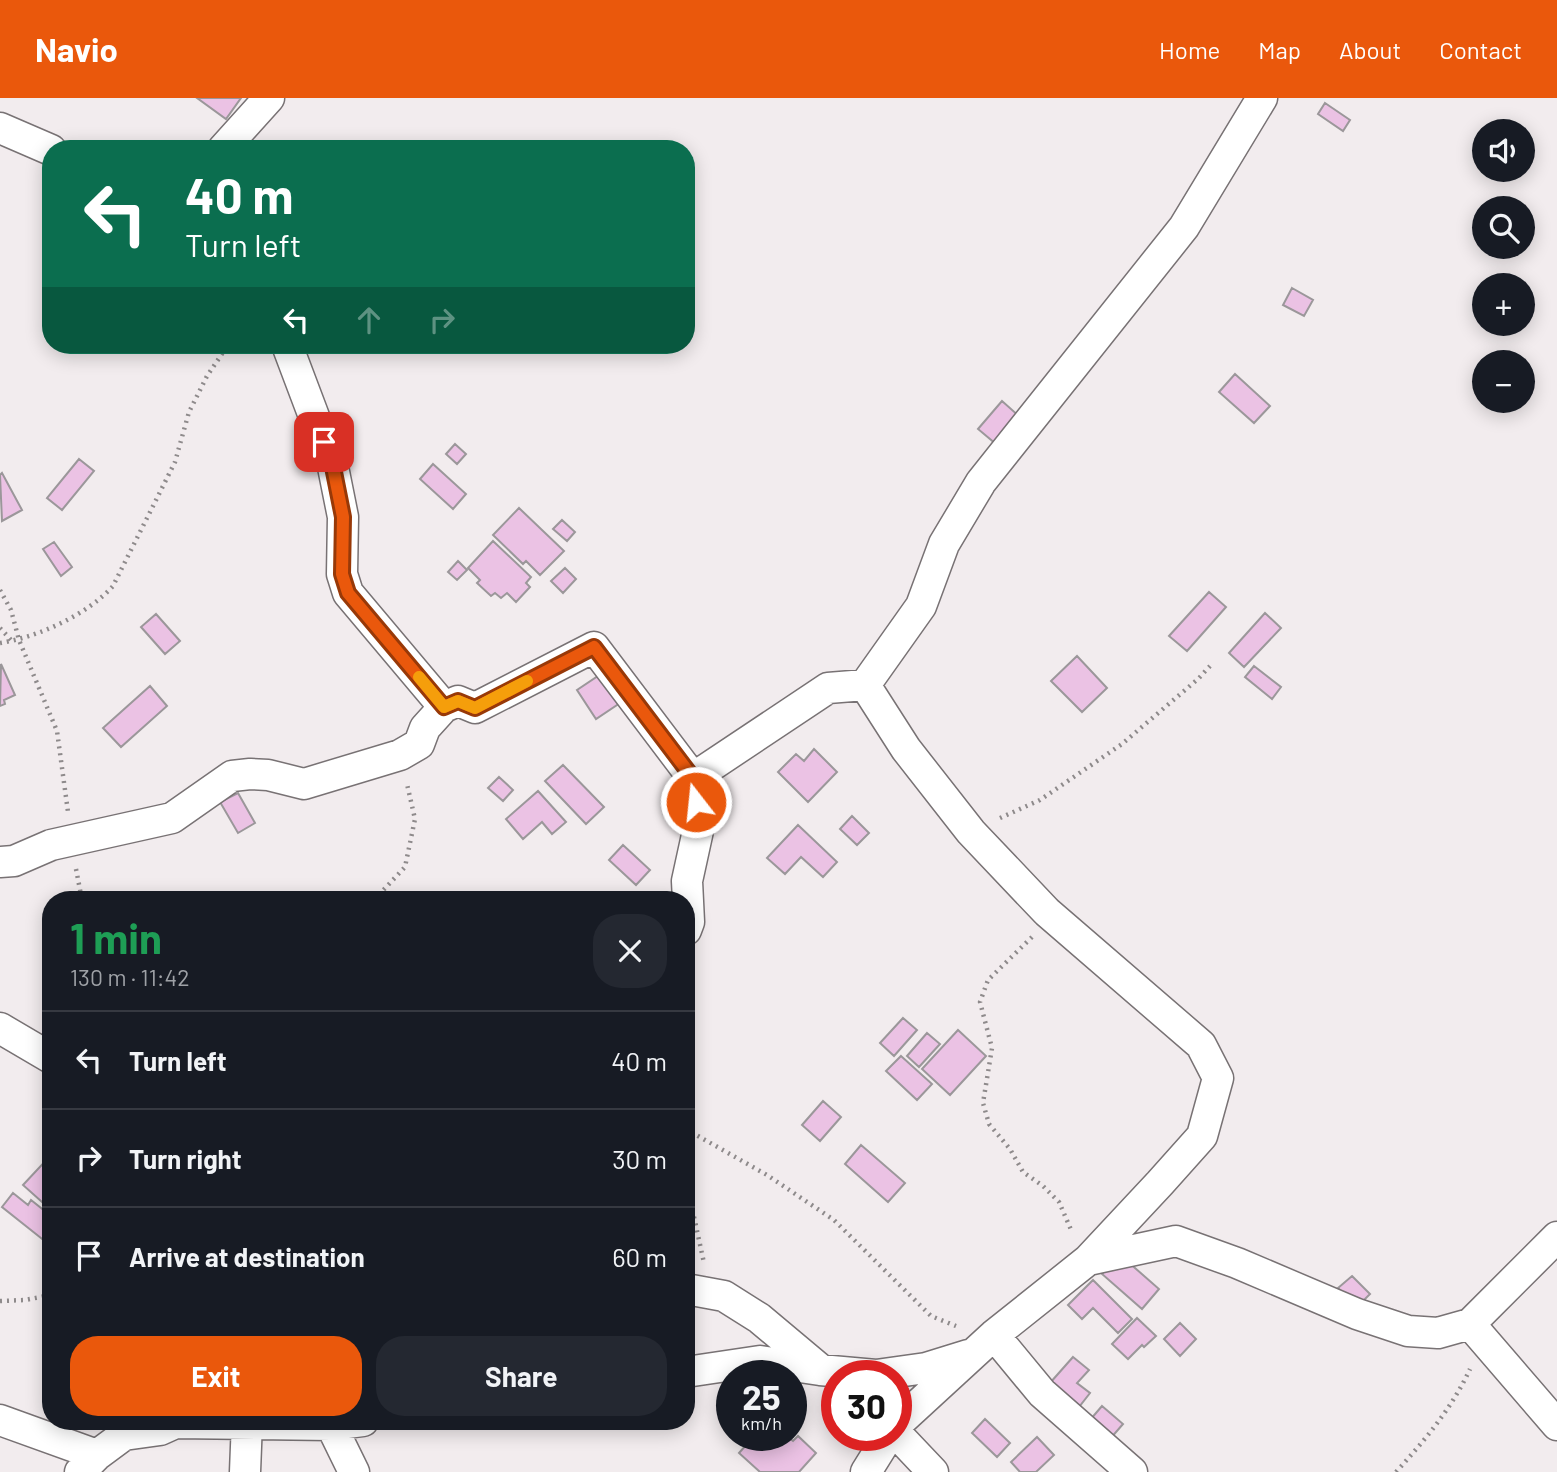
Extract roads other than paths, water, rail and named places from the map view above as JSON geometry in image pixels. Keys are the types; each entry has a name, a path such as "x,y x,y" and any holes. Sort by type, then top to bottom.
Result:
{"street":[{"path":"231,140 269,98"},
{"path":"865,685 921,606 944,544 981,482 1184,227 1263,100"},
{"path":"0,128 42,146"},
{"path":"290,354 333,467 343,517 342,574 348,593 444,707"},
{"path":"0,862 14,861 51,845 172,818 232,776 268,775 304,785 400,755 419,744 425,728 444,707 458,701 475,708 594,647 693,778 699,826 687,881 687,891"},
{"path":"693,778 828,688 865,685"},
{"path":"865,685 906,750 971,832 1047,912 1201,1045 1218,1077 1202,1136 1088,1260 984,1345 912,1410"},
{"path":"0,1028 42,1053"},
{"path":"1476,1332 1557,1237"},
{"path":"1088,1260 1176,1241 1237,1263 1356,1314 1408,1331 1476,1332 1546,1398 1557,1425"},
{"path":"695,1291 724,1296 759,1318 821,1371"},
{"path":"912,1370 926,1368 984,1345"},
{"path":"984,1345 1132,1472"},
{"path":"695,1372 760,1361 821,1375"},
{"path":"0,1420 88,1464 124,1435 159,1430"},
{"path":"246,1472 247,1430"},
{"path":"333,1430 354,1472"},
{"path":"912,1450 933,1472"},
{"path":"866,1472 879,1451"}]}
